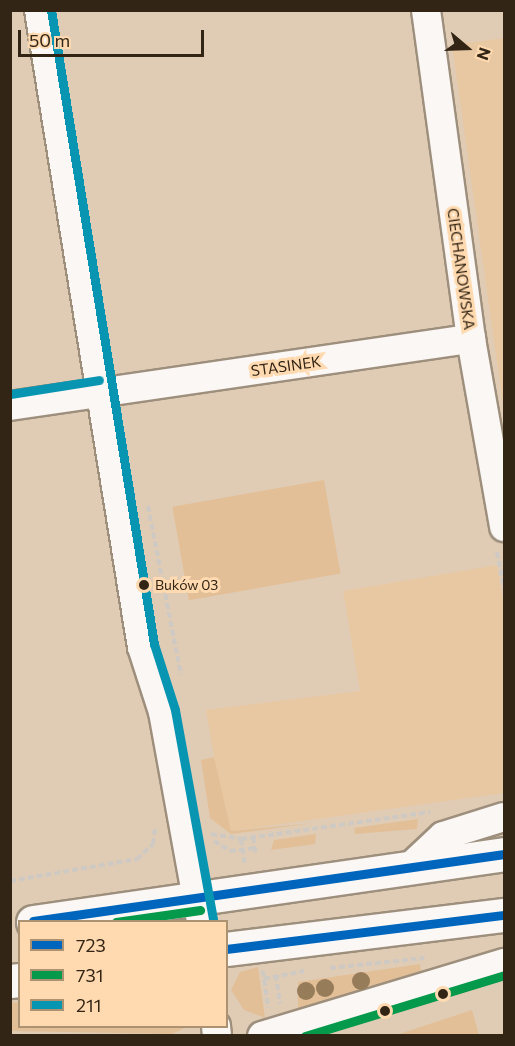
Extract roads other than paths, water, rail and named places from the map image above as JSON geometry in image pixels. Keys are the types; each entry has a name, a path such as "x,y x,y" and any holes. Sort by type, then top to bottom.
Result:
{"main road":[{"path":"48,920 200,910 410,867 504,854"},
{"path":"228,950 504,915"}],"street":[{"path":"39,10 142,647 163,712 200,910"},
{"name":"CIECHANOWSKA","path":"426,10 471,339 496,436 504,527"},
{"name":"STASINEK","path":"10,406 471,339"},
{"path":"410,867 443,836 504,817"},
{"path":"266,1028 504,963"}],"place":[{"name":"Buków 03","path":"144,585"}]}
